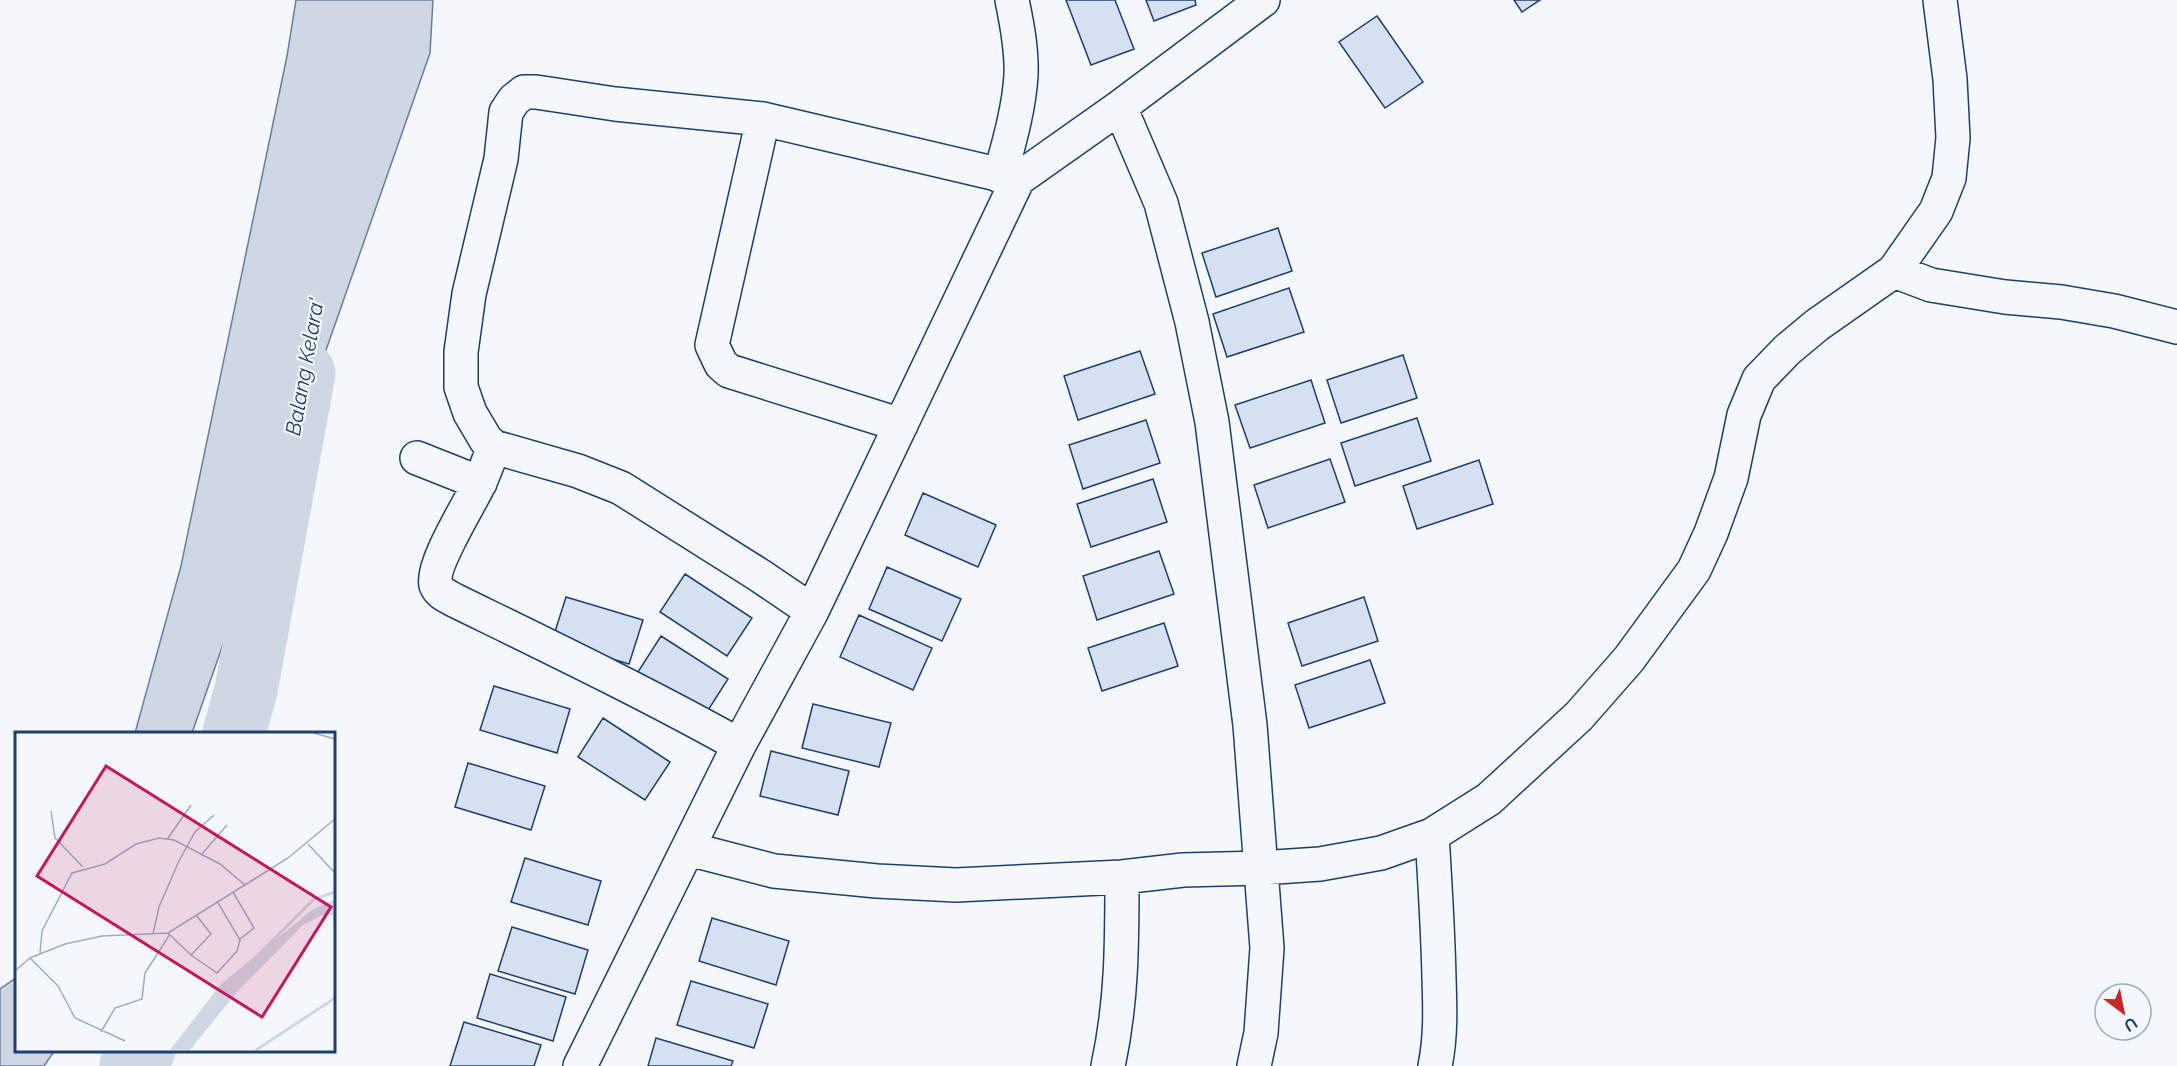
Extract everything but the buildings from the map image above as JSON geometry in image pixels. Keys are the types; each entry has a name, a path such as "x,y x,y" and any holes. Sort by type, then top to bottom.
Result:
{"street":[{"path":"580,1066 740,745 812,611 901,425 1009,178 1021,73 1017,25 1012,0"},
{"path":"812,611 621,488 578,471 494,447 486,440 466,404 460,387 461,352 469,294 501,159 506,112 514,100 524,92 536,92 615,104 762,119 1009,178 1120,106 1263,0"},
{"path":"689,849 774,871 877,881 956,885 1122,877 1183,870 1320,864 1381,853 1432,835 1489,799 1579,716 1629,659 1694,570 1711,533 1731,478 1744,416 1759,379 1817,325 1894,271 1936,211 1949,178 1953,138 1950,79 1940,0"},
{"path":"1120,106 1161,203 1192,322 1212,422 1250,724 1268,948 1262,1021 1254,1066"},
{"path":"762,119 712,345 716,356 729,371 901,425"},
{"path":"1894,271 1931,285 2114,311 2177,327"},
{"path":"494,447 480,483 440,562 436,576 436,586 439,590 454,600 665,704 740,745"},
{"path":"417,458 480,483"},
{"path":"1432,835 1438,927 1440,1011 1435,1066"},
{"path":"1108,1066 1117,1027 1122,963 1122,877"}],"water":[{"path":"296,0 433,0 430,53 192,732 135,732 181,566 287,56"},
{"path":"15,979 15,1051 54,1051 44,1066 0,1066 0,989"}],"waterway":[{"name":"Balang Kelara'","path":"234,732 246,690 304,373"},
{"name":"Balang Kelara'","path":"131,1066 143,1051"}]}
